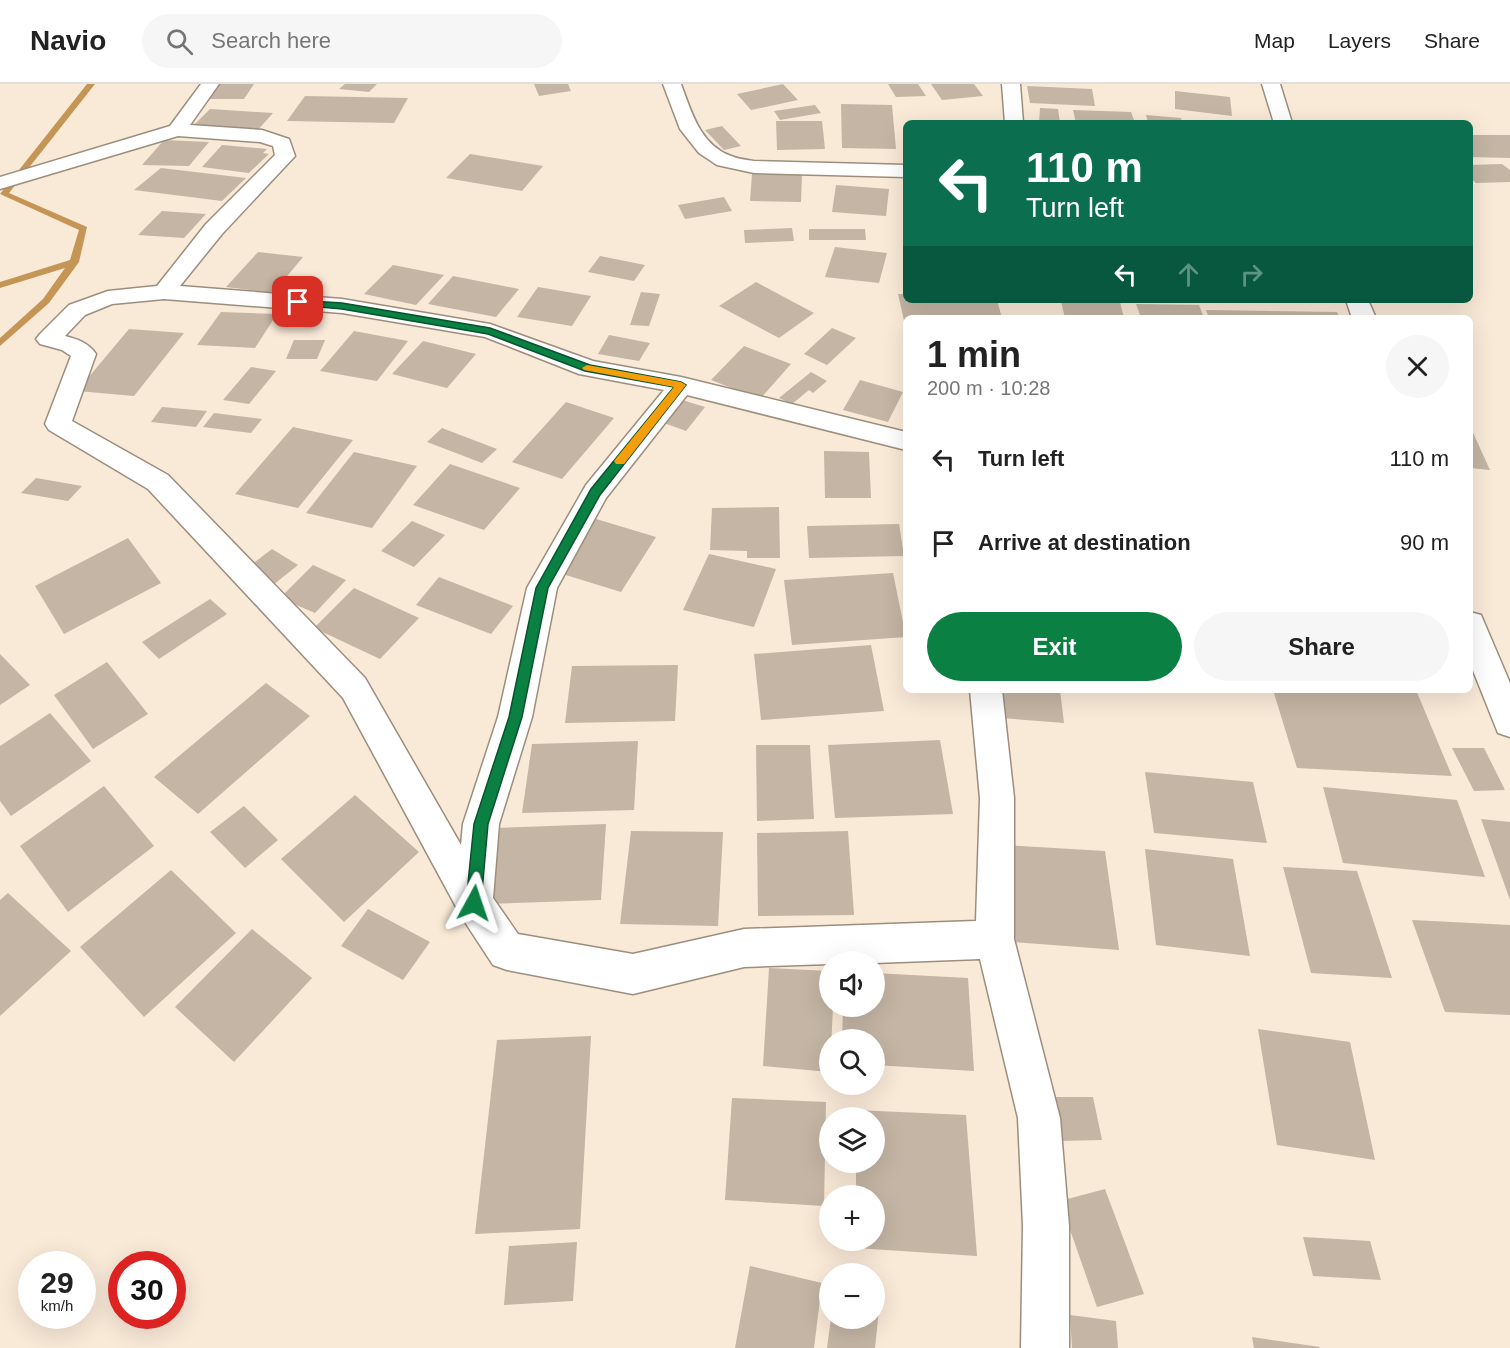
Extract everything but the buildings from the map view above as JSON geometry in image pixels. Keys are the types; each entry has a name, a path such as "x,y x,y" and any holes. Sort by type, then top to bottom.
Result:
{"street":[{"path":"177,130 210,84"},
{"path":"672,84 689,129 706,149 724,161 754,167 903,171"},
{"path":"1011,84 1014,120"},
{"path":"1271,84 1282,120"},
{"path":"0,183 177,130 262,136 282,143 285,156 214,229 164,292"},
{"path":"903,440 681,385 588,368 490,331 342,306 164,292 108,298 77,310 48,339 70,345 84,354 58,424 158,482 354,688 474,903 507,951 633,974 744,948 995,939"},
{"path":"474,903 481,824 515,717 542,588 596,492 681,385"},
{"path":"1473,631 1510,723"},
{"path":"986,693 997,798 995,939 1039,1118 1046,1226 1045,1348"}],"waterway":[{"path":"74,262 84,229 4,194 91,84"},
{"path":"0,285 74,262"},
{"path":"0,343 46,301 74,262"}],"slow traffic":[{"path":"587,368 681,385 620,461"}],"route":[{"path":"298,302 342,306 490,331 588,368 681,385 596,492 542,588 515,717 481,824 474,903"}]}
